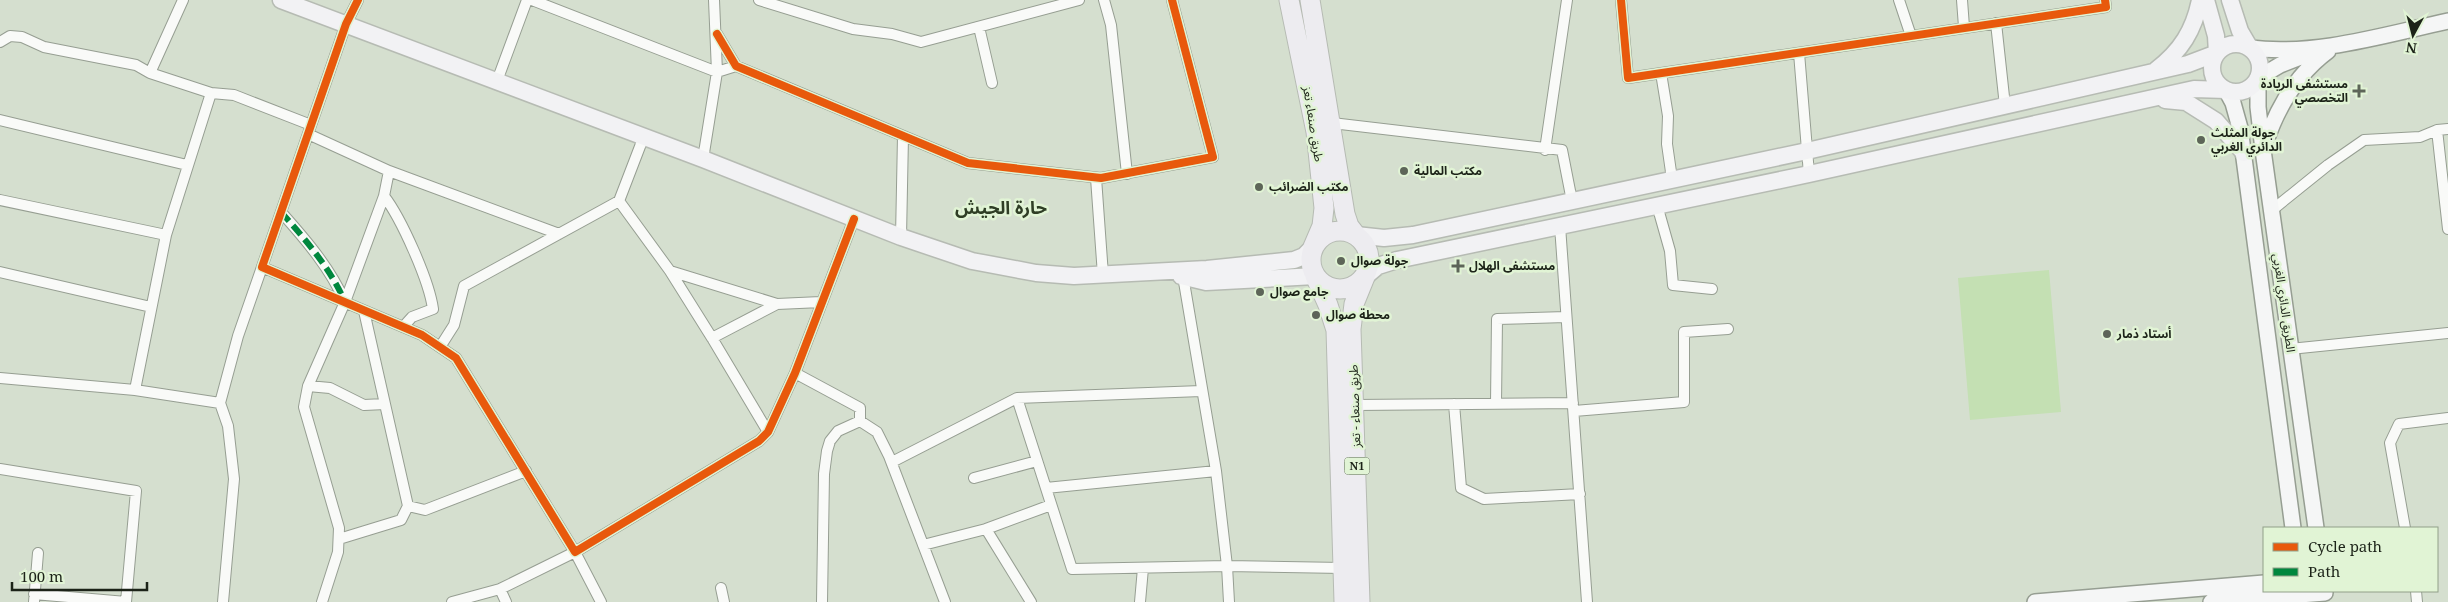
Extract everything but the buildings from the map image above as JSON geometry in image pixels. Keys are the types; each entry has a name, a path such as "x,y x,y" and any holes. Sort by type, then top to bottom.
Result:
{"highway":[{"name":"طريق صنعاء تعز","path":"1289,0 1316,132 1324,208 1322,226 1313,247"},
{"name":"طريق صنعاء تعز","path":"1311,0 1345,214 1349,226 1356,235"},
{"path":"1337,231 1356,235 1368,250 1370,259 1344,330 1328,305 1311,267 1313,247 1327,234 1337,231"},
{"path":"1315,276 1330,288 1340,290 1349,288 1365,277"},
{"name":"طريق صنعاء - تعز","path":"1344,330 1355,405 1352,601"},
{"name":"طريق صنعاء - تعز","path":"1344,330 1343,568 1352,601"}],"main road":[{"path":"281,0 644,136 901,237 963,258 1003,268 1036,273 1103,275 1294,260 1304,256 1313,247"},
{"path":"2153,72 2171,59 2185,42 2195,22 2200,0"},
{"path":"2206,0 2216,36 2217,53 2212,66 2213,73 2220,86 2226,90"},
{"path":"1365,277 1378,266 1397,260 1809,174 2194,89 2241,92 2254,84 2258,78 2260,62 2240,31 2230,0"},
{"path":"2258,78 2302,55 2331,46 2448,21"},
{"path":"1356,235 1384,238 1413,235 1807,150 2195,62 2217,53 2229,45 2244,45 2250,48 2284,51 2331,46"},
{"path":"2263,150 2273,119 2312,63 2331,46"},
{"name":"الطريق الدائري الغربي","path":"2258,78 2258,107 2263,150 2316,527"},
{"name":"الطريق الدائري الغربي","path":"2226,90 2238,116 2244,153 2292,527"},
{"path":"2148,99 2186,102 2216,121 2244,153"},
{"path":"1162,271 1206,282 1315,276"},
{"path":"2035,602 2263,583"},
{"path":"2212,602 2325,595"}],"street":[{"path":"150,73 183,0"},
{"path":"223,602 234,479 228,426 220,404 238,336 346,24 358,0"},
{"path":"497,81 527,0"},
{"path":"532,0 717,72 736,66"},
{"path":"703,159 717,72 714,0"},
{"path":"759,0 854,29 892,34 921,42 1079,0"},
{"path":"1104,0 1111,25 1127,174"},
{"path":"716,34 736,66 968,163 1096,178 1127,174 1213,157 1172,0"},
{"path":"1545,150 1567,0"},
{"path":"1621,0 1628,78 2106,7 2105,0"},
{"path":"1899,0 1911,36"},
{"path":"1962,0 1964,27"},
{"path":"1996,23 2005,106"},
{"path":"979,26 992,83"},
{"path":"0,42 10,36 22,37 44,47 128,63 150,73 211,93 234,95 310,130 389,171 559,234"},
{"path":"1799,52 1809,174"},
{"path":"1661,73 1668,116 1667,144 1672,179"},
{"path":"135,390 166,235 211,93"},
{"path":"0,120 187,165"},
{"path":"1332,123 1545,150 1562,150 1572,201"},
{"path":"2271,211 2328,165 2364,140 2420,137 2436,130 2448,129"},
{"path":"2436,130 2448,229"},
{"path":"440,347 454,325 464,286 618,201 644,136"},
{"path":"901,237 903,136"},
{"path":"322,602 338,552 339,528 304,407 308,386 344,302 384,196 389,171"},
{"path":"1096,178 1103,275"},
{"path":"384,196 395,211 431,292 433,309 412,317 403,327"},
{"path":"0,200 166,235"},
{"path":"618,201 670,271 768,432"},
{"path":"1657,205 1670,251 1674,285 1712,289"},
{"path":"281,212 323,263 344,302"},
{"path":"452,602 500,589 576,552 759,441 768,432 795,373 854,219"},
{"path":"1560,226 1587,602"},
{"path":"262,267 403,327 456,358 576,552 601,602"},
{"path":"670,271 777,304 821,302"},
{"path":"0,272 151,307"},
{"path":"1183,276 1216,471 1227,566 1229,602"},
{"path":"712,338 777,304"},
{"path":"339,539 401,520 408,506 364,311"},
{"path":"1496,404 1497,319 1566,317"},
{"path":"1355,405 1496,404 1573,407 1684,402 1684,332 1728,328"},
{"path":"2290,349 2448,333"},
{"path":"795,373 860,408 860,421"},
{"path":"0,378 135,390 220,404"},
{"path":"308,386 330,388 364,405 385,404"},
{"path":"892,462 1017,398 1201,391"},
{"path":"1017,398 1072,569 1227,566 1343,568"},
{"path":"1454,404 1461,488 1484,499 1580,494"},
{"path":"2405,527 2390,443 2399,424 2448,418"},
{"path":"860,421 877,432 892,462 945,602"},
{"path":"822,602 824,474 827,451 830,441 838,431 860,421"},
{"path":"974,478 1037,461"},
{"path":"0,469 136,491 126,602 34,598 38,553"},
{"path":"408,506 425,510 526,471"},
{"path":"1046,488 1216,471"},
{"path":"923,545 986,529 1051,505"},
{"path":"986,529 1031,602"},
{"path":"1140,602 1143,568"},
{"path":"721,588 724,602"},
{"path":"500,589 506,602"}],"green space":[{"path":"2049,270 2061,412 1970,420 1958,278"}],"marked path":[{"path":"281,212 325,266 345,302"}],"cycle path":[{"path":"358,0 346,24 262,267 422,335 456,358 575,552 759,441 768,432 795,373 854,219"},
{"path":"717,34 736,66 968,163 1101,178 1213,157 1172,0"},
{"path":"1621,0 1628,78 2106,7 2105,0"}],"place":[{"name":"مستشفى الريادة التخصصي","path":"2359,91"},
{"name":"جولة المثلث الدائري الغربي","path":"2201,140"},
{"name":"مكتب المالية","path":"1404,171"},
{"name":"مكتب الضرائب","path":"1259,187"},
{"name":"جولة صوال","path":"1341,261"},
{"name":"مستشفى الهلال","path":"1458,266"},
{"name":"جامع صوال","path":"1260,292"},
{"name":"محطة صوال","path":"1316,315"},
{"name":"أستاد ذمار","path":"2107,334"}],"district":[{"name":"حارة الجيش","path":"1001,208"}]}
